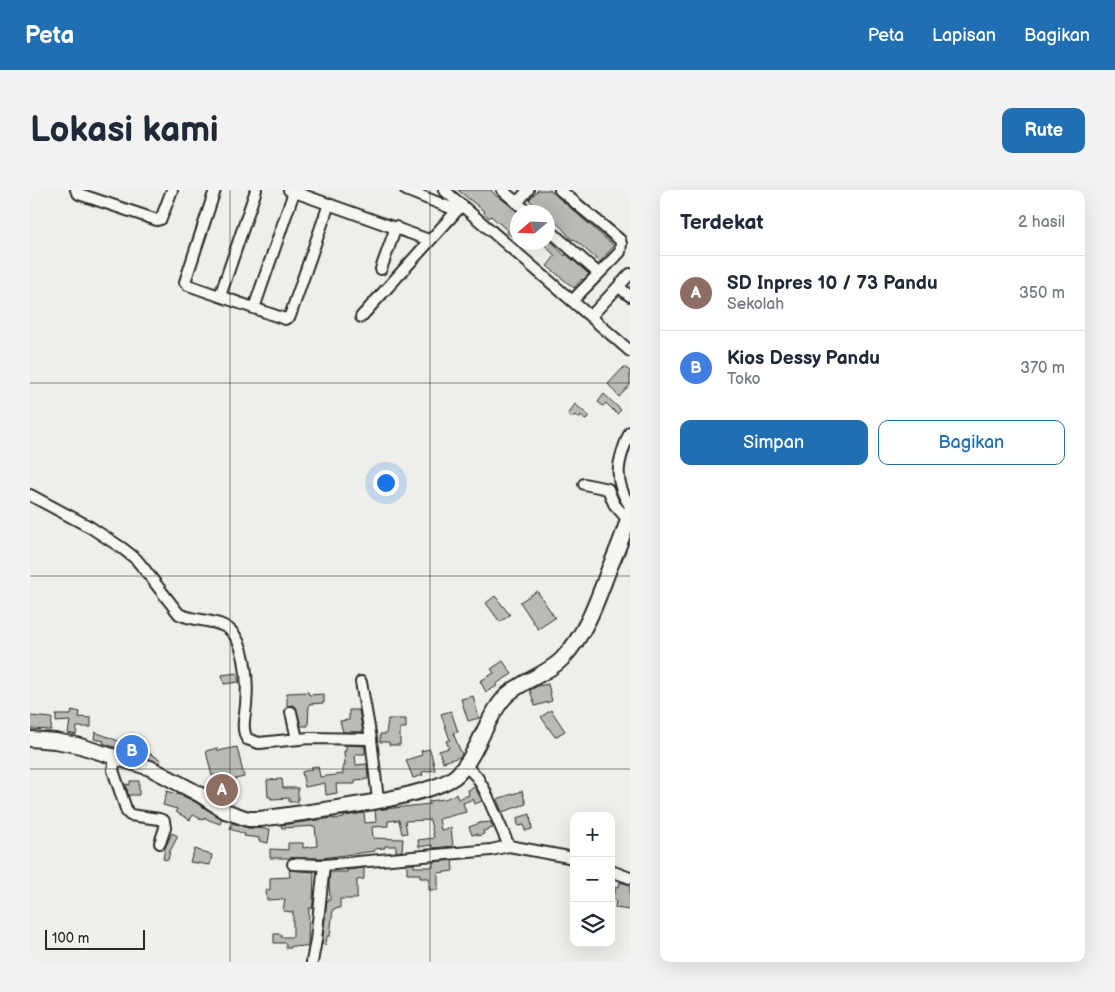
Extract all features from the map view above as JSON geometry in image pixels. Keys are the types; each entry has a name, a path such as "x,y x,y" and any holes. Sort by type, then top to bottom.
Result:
{"highway":[{"path":"30,739 71,744 157,771 225,811 248,818 260,819 378,800 421,791 442,784 454,778 465,765 505,697 517,687 550,670 575,643 586,627 595,606 629,516"}],"street":[{"path":"76,190 79,194 156,220 161,219 172,190"},
{"path":"215,190 185,282 188,285 285,319 290,316 329,204"},
{"path":"220,296 256,190"},
{"path":"406,190 459,207"},
{"path":"444,190 459,207 573,300 630,351"},
{"path":"502,190 519,205"},
{"path":"517,203 528,190"},
{"path":"560,190 620,240 621,244 620,252 573,300"},
{"path":"254,308 292,191 430,240"},
{"path":"361,317 459,207"},
{"path":"381,269 396,227"},
{"path":"555,235 598,273"},
{"path":"591,316 630,274"},
{"path":"619,287 630,296"},
{"path":"630,432 617,474 620,488 630,506"},
{"path":"584,484 608,488 614,504 629,516"},
{"path":"30,495 77,519 122,548 145,570 179,614 185,617 217,623 230,630 238,641 244,662 247,692 243,725 247,740 259,743 297,739 371,739"},
{"path":"361,682 371,739 378,800"},
{"path":"291,712 297,739"},
{"path":"115,758 113,770 127,812 130,815 164,821 166,826 160,843"},
{"path":"465,765 474,773 485,791 509,846"},
{"path":"293,864 324,865 491,850 509,846 570,857"},
{"path":"312,962 324,865"},
{"path":"615,872 630,878"}],"building":[{"path":"458,190 491,190 497,197 510,206 510,235 491,216 489,218 485,212"},
{"path":"538,190 550,190 614,246 600,262 574,239 572,240 555,222 555,205 534,205 529,200"},
{"path":"555,245 565,256 566,254 589,274 574,288 547,266 555,256 549,250 555,250"},
{"path":"624,367 630,371 630,385 619,397 608,384"},
{"path":"604,394 621,410 617,414 606,403 603,406 598,402"},
{"path":"575,404 589,416 585,420 581,415 579,418 575,415 572,418 568,415"},
{"path":"537,591 555,618 538,629 520,602"},
{"path":"495,596 510,615 500,622 486,603"},
{"path":"503,661 512,674 486,692 480,681 494,673 491,669"},
{"path":"237,673 239,682 224,684 222,675"},
{"path":"548,684 552,701 535,706 530,690"},
{"path":"308,692 309,695 324,694 324,703 309,704 308,726 301,726 296,707 293,705 287,706 287,693"},
{"path":"473,696 479,718 468,721 461,699"},
{"path":"72,710 80,712 79,717 91,718 91,727 77,727 76,735 68,733 70,721 56,722 56,715 71,715"},
{"path":"349,710 359,710 363,732 343,732 340,721 349,720"},
{"path":"551,710 565,731 555,737 541,717"},
{"path":"451,711 458,732 453,733 462,755 443,762 439,751 449,748 446,741 450,740 441,714"},
{"path":"30,716 52,718 51,730 30,729"},
{"path":"388,719 406,719 406,728 400,728 400,745 389,745 389,742 380,742 380,734 386,734"},
{"path":"95,732 147,752 161,760 159,763 103,743 104,741 94,739"},
{"path":"346,745 365,746 365,754 355,754 356,765 367,764 368,779 355,780 355,784 336,784 337,793 326,795 325,783 305,787 302,772 312,769 311,767 318,766 320,777 343,774"},
{"path":"237,747 244,777 231,780 226,797 217,793 218,790 215,790 220,774 212,776 206,751 217,748 218,751"},
{"path":"430,749 435,770 422,772 423,775 413,778 406,760 422,755 421,751"},
{"path":"282,779 283,788 298,788 298,802 289,802 289,798 271,799 271,797 268,797 267,780"},
{"path":"130,781 139,781 139,795 128,795 126,784 130,785"},
{"path":"475,787 482,801 475,804 473,799 463,803 466,812 439,819 441,830 451,828 453,846 433,848 432,845 419,847 418,840 434,838 430,820 405,821 407,833 402,834 399,820 388,821 388,826 372,827 373,838 403,839 402,851 396,852 396,846 385,846 385,848 374,849 375,851 322,858 270,858 270,849 288,850 288,843 303,843 303,848 317,846 315,826 282,828 281,825 344,818 344,816 364,813 365,823 376,822 375,810 430,804 429,801 445,799 456,794 458,799 469,795 468,790"},
{"path":"167,791 195,802 222,819 220,824 204,818 203,820 193,815 190,820 176,812 177,809 163,805"},
{"path":"522,791 526,804 502,812 497,799"},
{"path":"530,814 532,829 525,831 524,825 518,826 517,818"},
{"path":"491,822 493,828 483,831 484,834 478,836 477,834 472,835 469,827"},
{"path":"232,823 248,828 270,829 268,843 259,841 259,838 244,836 245,834 230,829"},
{"path":"172,833 178,836 170,851 168,860 163,859 165,848"},
{"path":"195,849 212,855 210,865 190,862"},
{"path":"452,860 453,871 438,873 438,890 429,890 429,878 420,878 420,874 407,874 407,864 414,864 414,867 433,867 433,862"},
{"path":"364,868 364,879 357,880 357,899 340,899 340,908 333,909 330,936 327,936 326,945 322,944 327,901 330,900 330,872 347,872 347,870"},
{"path":"289,870 314,872 313,903 312,908 309,908 308,947 291,946 291,948 286,948 286,943 274,943 274,934 281,934 281,937 293,937 293,912 283,911 285,899 267,900 266,890 270,890 270,878 290,877"},
{"path":"620,882 630,885 630,910 615,908 616,886 619,887"}],"place":[{"name":"Kios Dessy Pandu","path":"132,751"},
{"name":"SD Inpres 10 / 73 Pandu","path":"222,790"}]}
